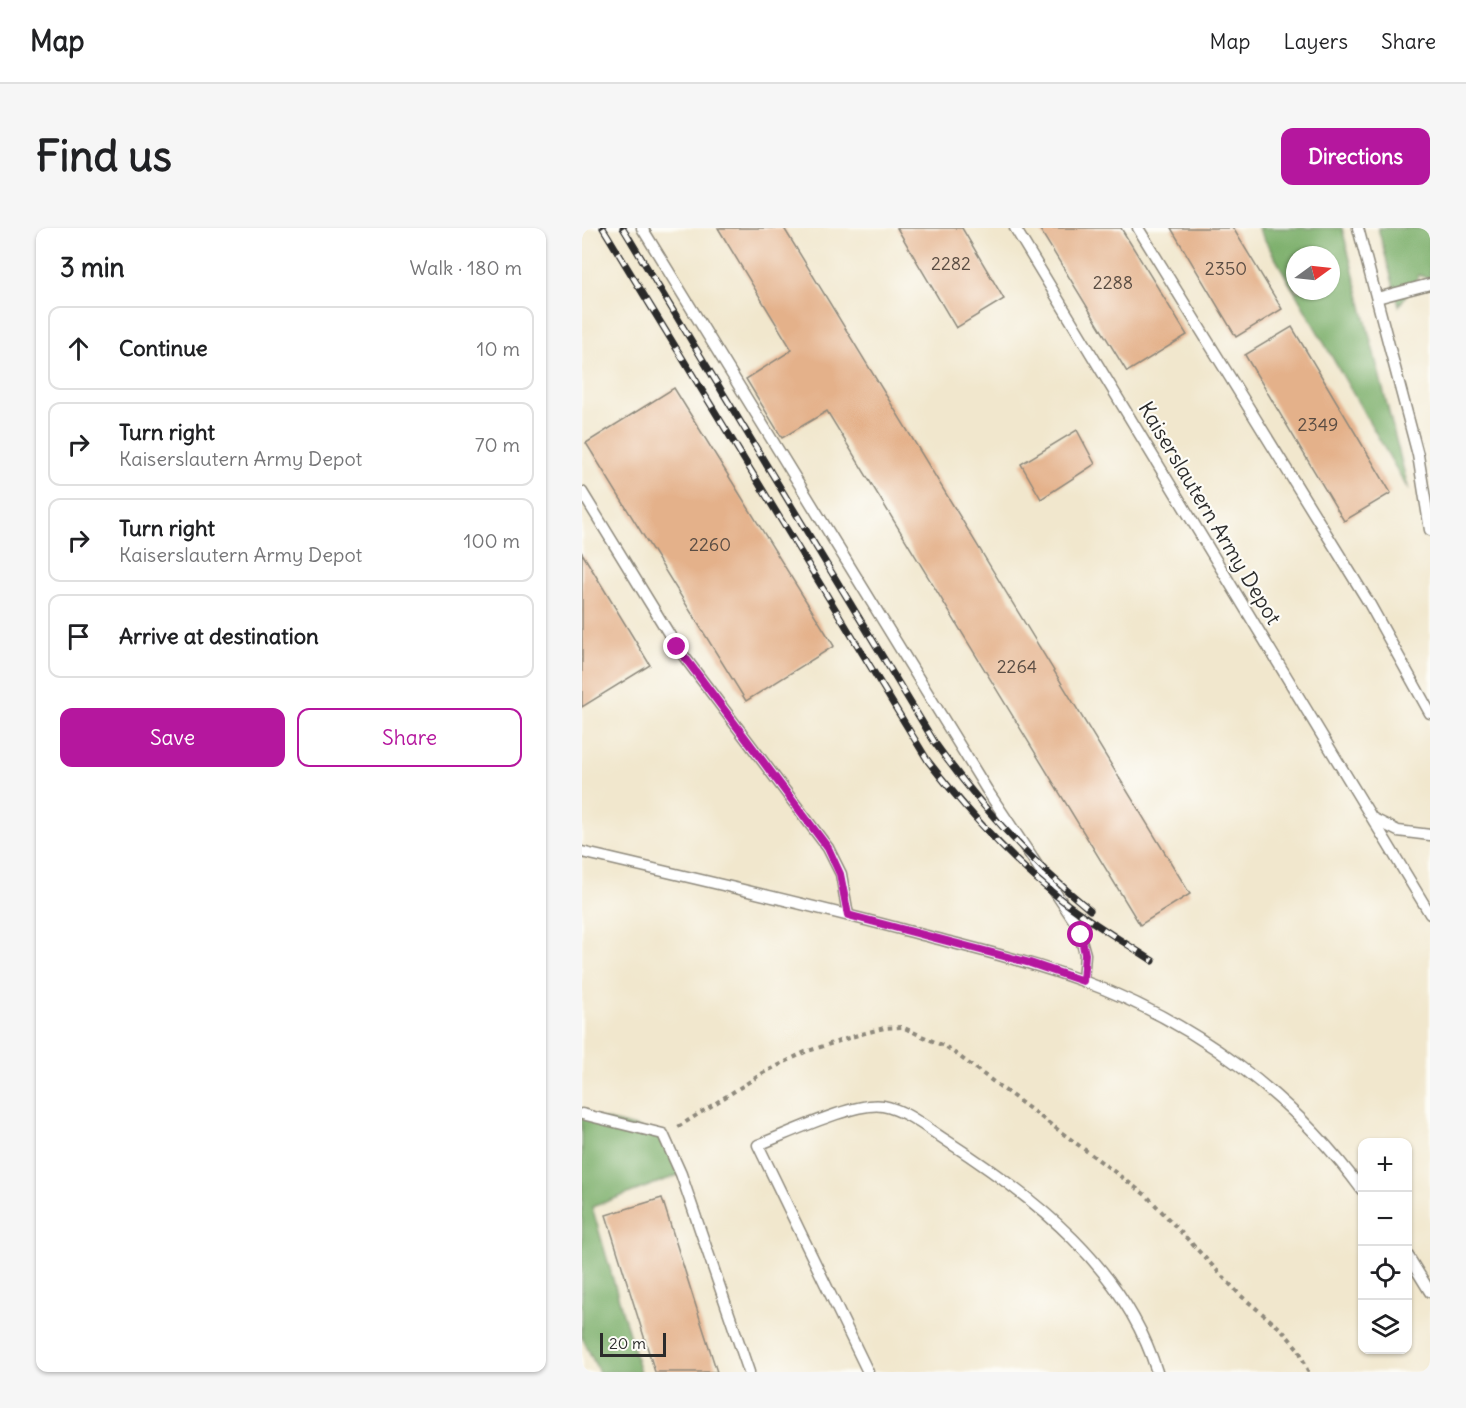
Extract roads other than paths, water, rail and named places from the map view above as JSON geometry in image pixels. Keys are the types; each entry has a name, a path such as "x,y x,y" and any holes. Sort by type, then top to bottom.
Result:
{"lane":[{"path":"642,228 987,790 1077,925 1085,954 1083,981"},
{"name":"Kaiserslautern Army Depot","path":"1015,228 1430,914"},
{"path":"1138,228 1369,603 1430,713"},
{"path":"1358,228 1418,455 1430,530"},
{"path":"1377,298 1430,285"},
{"path":"582,492 677,647 828,848 840,874 848,915"},
{"path":"1372,818 1398,831 1430,835"},
{"path":"582,852 848,915 1030,963 1124,997 1169,1022 1252,1075 1312,1129 1358,1185"},
{"path":"868,1372 758,1145 862,1106 883,1106 905,1114 992,1171 1076,1240 1105,1272 1132,1316 1151,1352 1157,1372"},
{"path":"582,1114 663,1134 681,1174 749,1372"},
{"path":"1412,1264 1430,1292"}],"railway":[{"path":"603,228 928,761 989,833 1022,866 1081,914 1153,961"},
{"path":"623,228 935,743 1007,832 1090,910"}]}
